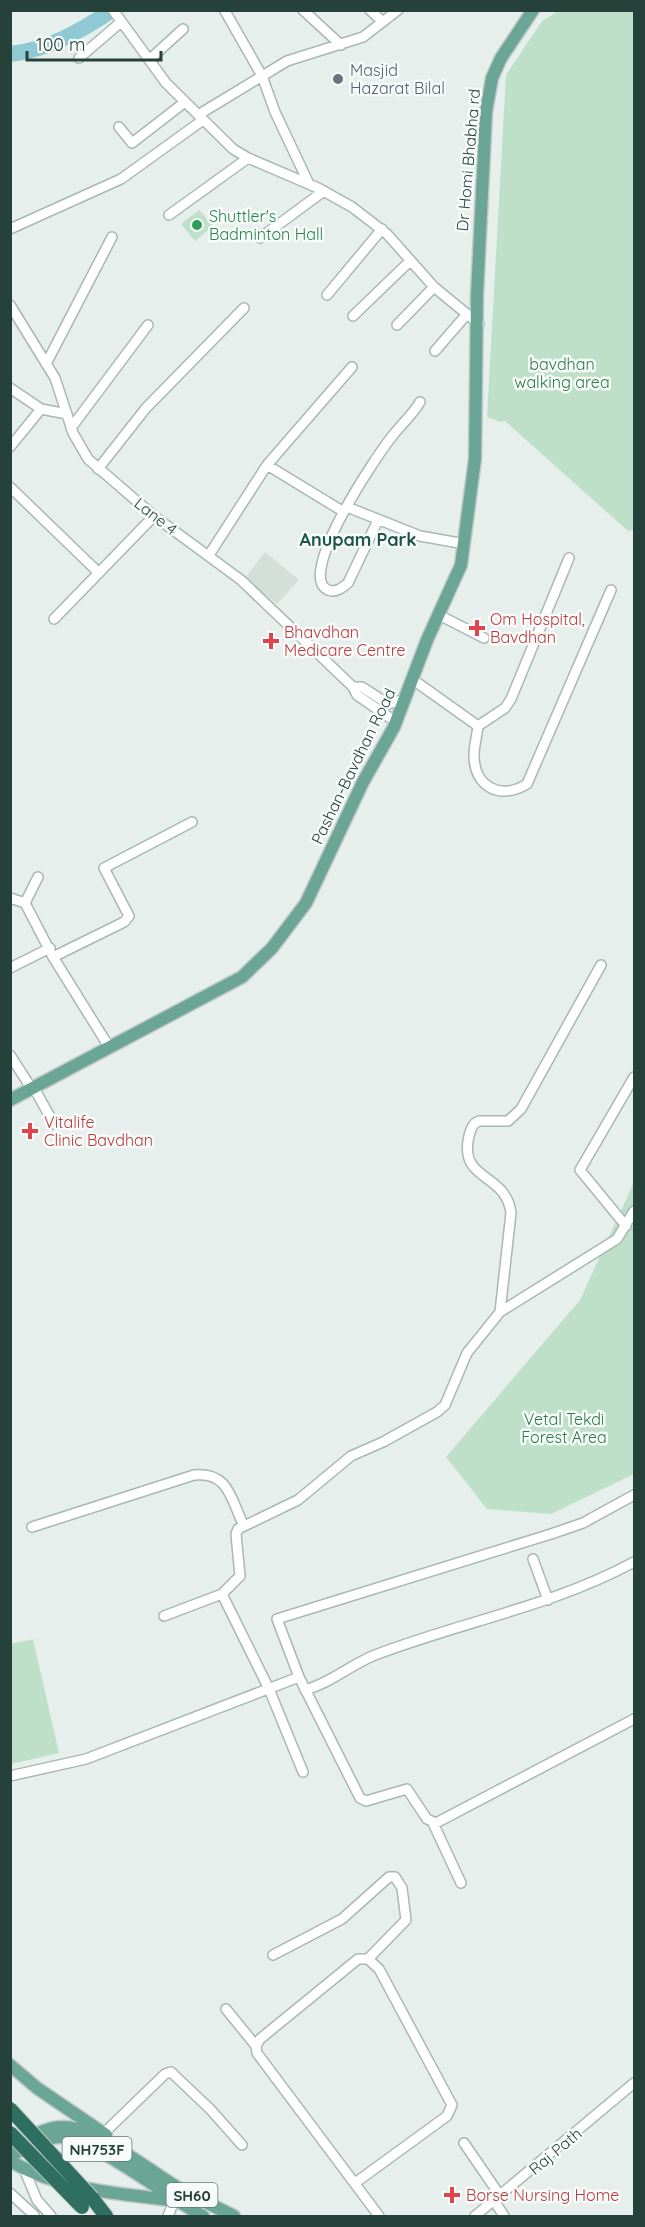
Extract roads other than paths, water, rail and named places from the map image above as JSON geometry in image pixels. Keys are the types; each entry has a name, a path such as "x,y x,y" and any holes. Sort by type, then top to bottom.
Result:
{"highway":[{"path":"10,2109 88,2207"},
{"path":"10,2133 88,2207 106,2217"},
{"path":"10,2146 47,2169"}],"main road":[{"name":"Dr Homi Bhabha rd","path":"478,324 480,195 486,112 492,78 512,39 532,10"},
{"name":"Pashan-Bavdhan Road","path":"10,1093 31,1086 135,1034 242,977 272,948 306,903 363,782 396,722 461,565 475,459 478,324"},
{"name":"Pashan-Bavdhan Road","path":"10,1100 106,1042 124,1034 135,1034"},
{"path":"10,2065 37,2088 154,2169"},
{"name":"NH753F","path":"10,2146 51,2128 65,2127 99,2138 138,2164 154,2169"},
{"name":"NH753F","path":"10,2154 53,2138 74,2139 93,2146 174,2201"},
{"path":"10,2161 36,2176 72,2187 174,2201"},
{"name":"SH60","path":"154,2169 179,2188 234,2217"},
{"name":"SH60","path":"174,2201 203,2217"}],"street":[{"path":"303,10 341,45"},
{"path":"370,10 383,22"},
{"path":"10,229 121,179 200,117 262,76 287,62 363,37 398,10"},
{"path":"225,11 262,76 274,112 309,184"},
{"path":"79,58 117,16 149,60 185,102 233,149 248,158 324,191 381,229 434,287 478,324"},
{"path":"149,60 183,30"},
{"path":"119,126 132,143 185,102"},
{"path":"170,215 248,158"},
{"path":"260,238 324,191"},
{"path":"327,295 381,229"},
{"path":"46,364 112,237"},
{"path":"353,316 410,261"},
{"path":"397,325 434,287"},
{"name":"Lane 4","path":"10,305 55,379 71,428 88,459 154,516 241,580 353,687 357,695 396,722"},
{"path":"98,469 146,408 244,308"},
{"path":"435,351 467,314"},
{"path":"71,428 148,325"},
{"path":"209,555 267,465 352,367"},
{"path":"10,388 41,409 67,414"},
{"path":"378,520 348,584 342,589 332,591 324,589 319,581 319,564 346,509 388,442 420,402"},
{"path":"10,447 41,409"},
{"path":"267,465 346,509 420,536 465,544"},
{"path":"10,487 99,573"},
{"path":"54,620 154,516"},
{"path":"569,558 511,699 505,708 478,726 474,756 477,771 485,784 495,791 509,792 527,784 611,590"},
{"path":"439,615 484,638"},
{"path":"412,679 478,726"},
{"name":"Lane 4","path":"353,687 362,687 388,704 405,699"},
{"path":"10,968 123,922 129,916 104,868 192,822"},
{"path":"26,903 38,877"},
{"path":"10,898 26,903 51,952 106,1042"},
{"path":"500,1311 511,1213 510,1202 503,1189 477,1172 467,1158 472,1127 479,1121 508,1121 521,1109 601,965"},
{"path":"10,1056 54,1124"},
{"path":"626,1226 580,1170 634,1077"},
{"path":"164,1616 222,1594 240,1576 236,1534 244,1526 298,1500 351,1456 419,1423 445,1405 467,1353 500,1311 610,1244 626,1226 634,1211"},
{"path":"32,1527 194,1475 207,1474 223,1481 244,1526"},
{"path":"461,1883 433,1823 427,1819 407,1789 369,1801 360,1798 299,1677 278,1619 572,1527 634,1495"},
{"path":"533,1559 548,1600"},
{"path":"305,1690 320,1686 373,1656 548,1600 634,1562"},
{"path":"222,1594 269,1689 303,1772"},
{"path":"10,1776 86,1759 299,1677"},
{"path":"433,1823 634,1719"},
{"path":"273,1955 342,1919 389,1877 395,1877 402,1888 406,1920 368,1959"},
{"path":"256,2046 260,2039 358,1959 368,1959 379,1969 452,2105 447,2116 355,2183"},
{"path":"226,2010 256,2046 257,2053 379,2217"},
{"path":"104,2133 165,2074 171,2072 210,2109 242,2145"},
{"name":"Raj Path","path":"475,2217 634,2083"},
{"path":"465,2143 498,2199 504,2217"},
{"path":"24,2169 37,2200 51,2217"},
{"path":"10,2193 33,2216"},
{"path":"168,2217 174,2201"}],"waterway":[{"path":"10,54 51,44 112,10"}],"place":[{"name":"Masjid Hazarat Bilal","path":"338,79"},
{"name":"Shuttler's Badminton Hall","path":"197,225"},
{"name":"Om Hospital, Bavdhan","path":"477,628"},
{"name":"Bhavdhan Medicare Centre","path":"271,641"},
{"name":"Vitalife Clinic Bavdhan","path":"30,1131"},
{"name":"Borse Nursing Home","path":"452,2195"}],"district":[{"name":"Anupam Park","path":"358,539"}],"park label":[{"name":"bavdhan walking area","path":"562,373"},
{"name":"Vetal Tekdi Forest Area","path":"564,1428"}]}
